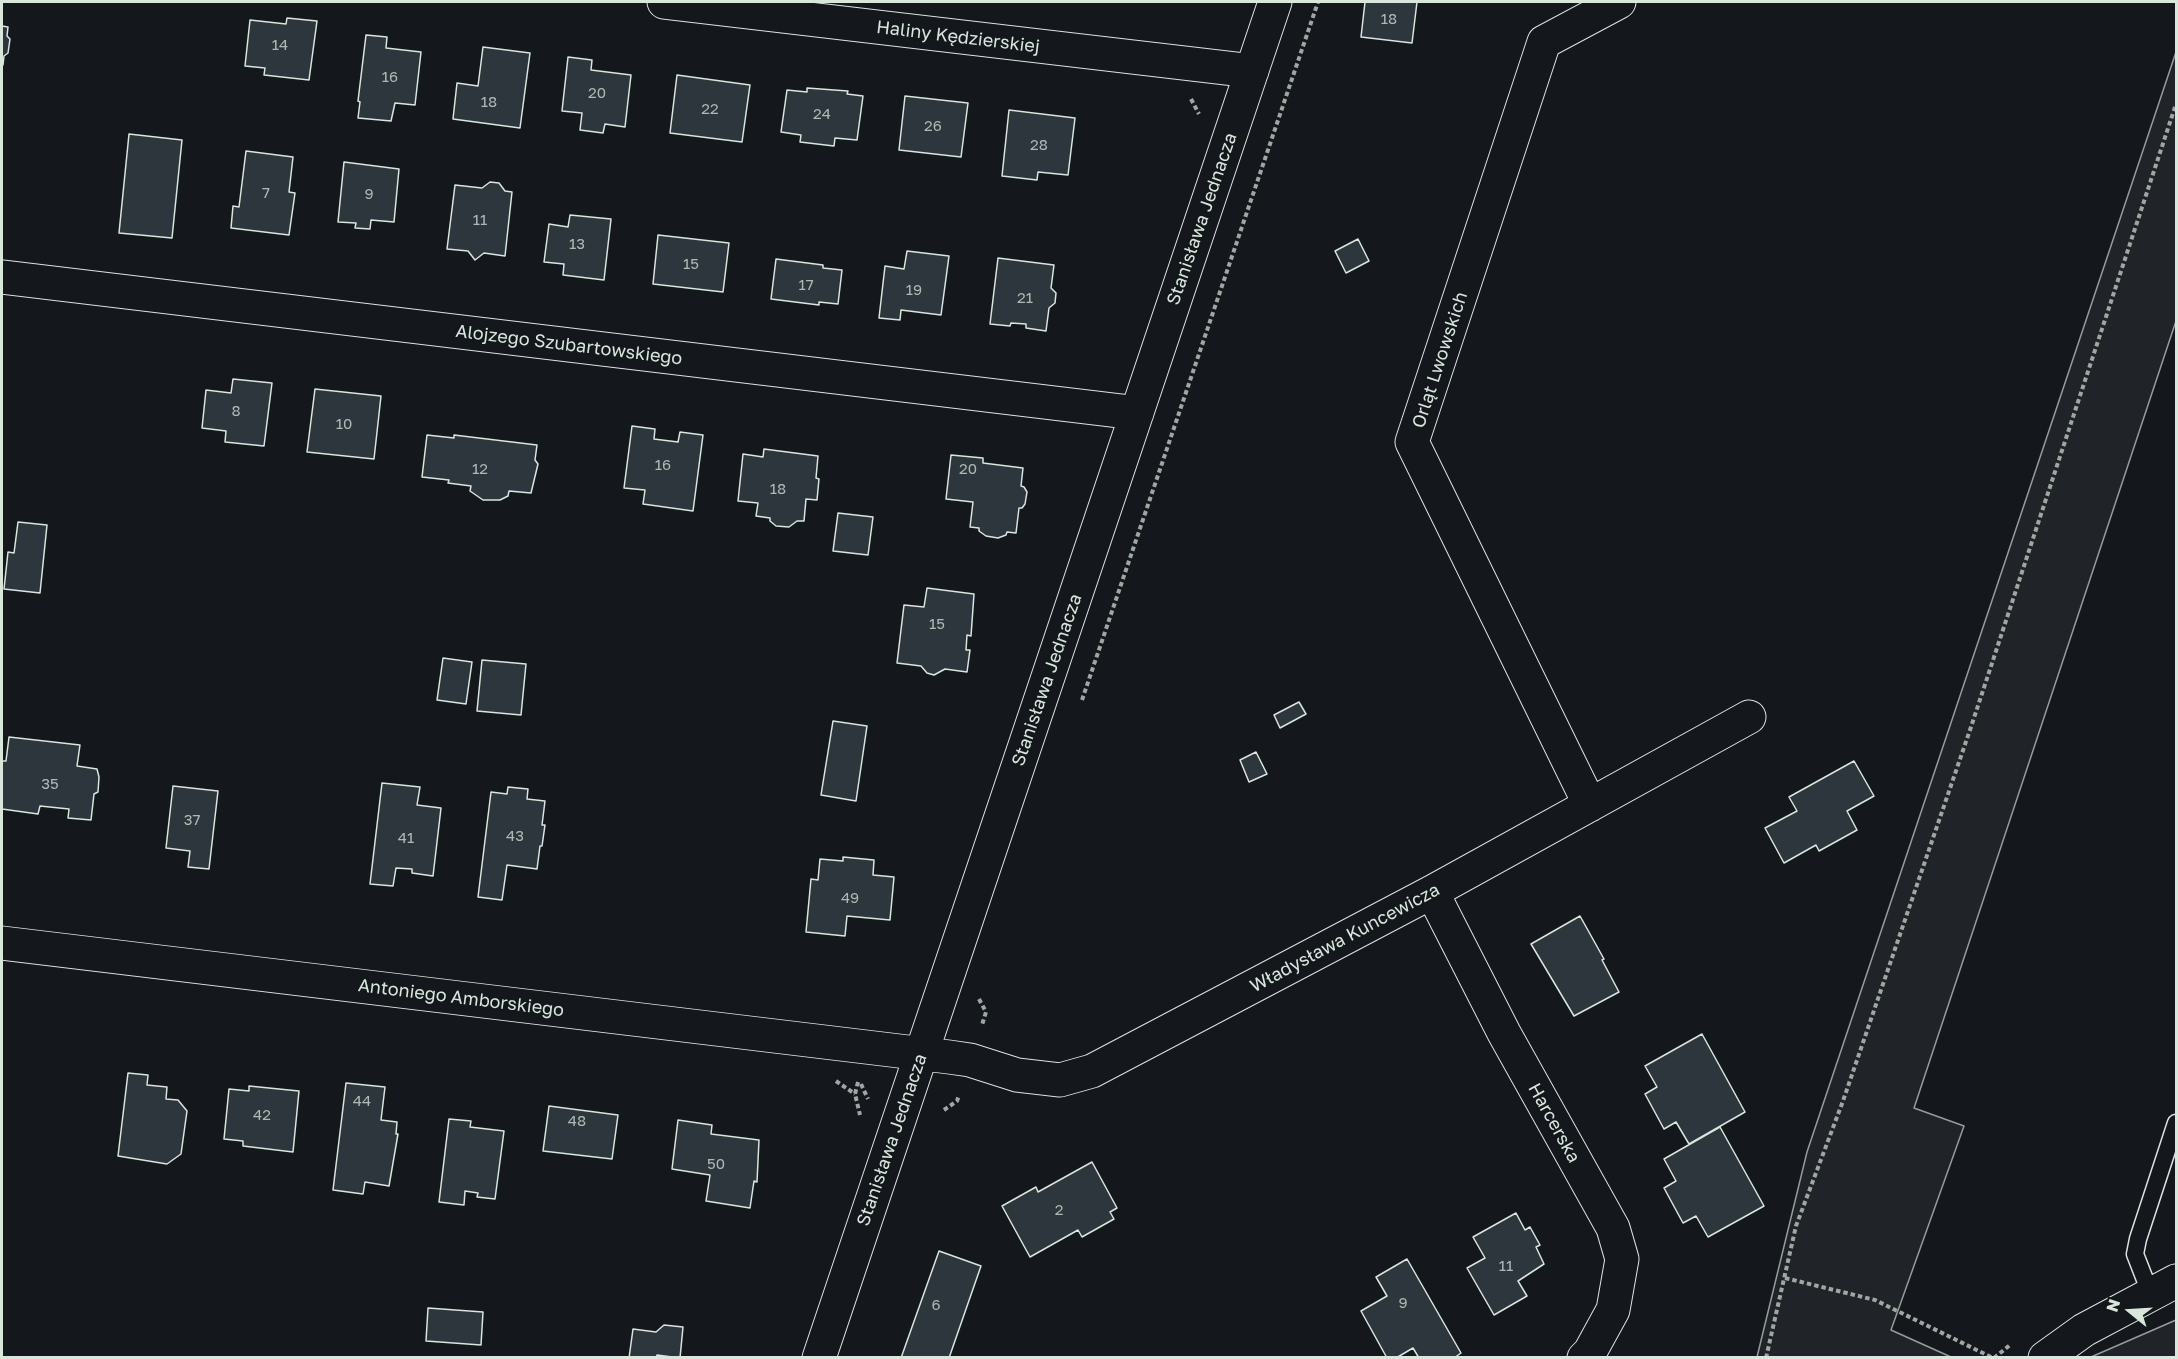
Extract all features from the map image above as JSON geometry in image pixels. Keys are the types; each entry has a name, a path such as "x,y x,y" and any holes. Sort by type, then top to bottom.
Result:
{"street":[{"name":"Haliny Kędzierskiej","path":"664,2 1252,71"},
{"name":"Stanisława Jednacza","path":"819,1358 1275,2"},
{"name":"Orląt Lwowskich","path":"1590,805 1412,442 1544,42 1619,2"},
{"name":"Alojzego Szubartowskiego","path":"2,277 1137,413"},
{"name":"Władysława Kuncewicza","path":"921,1054 970,1060 1017,1075 1060,1080 1092,1071 1432,892 1749,717"},
{"name":"Harcerska","path":"1432,892 1504,1033 1613,1228 1623,1259 1613,1310 1590,1352 1584,1358"},
{"name":"Antoniego Amborskiego","path":"2,943 921,1054"},
{"path":"2045,1358 2084,1330 2164,1288"}],"lane":[{"path":"2164,1288 2135,1254 2176,1123"}],"path":[{"path":"1079,707 1318,2"},
{"path":"1766,1358 1796,1226 1843,1101 2023,573 2176,104"},
{"path":"941,1118 944,1108 957,1101 986,1012 979,1000 983,988"},
{"path":"1785,1278 1875,1300 1993,1358"}],"shaded area":[{"path":"2176,52 2176,321 1914,1108 1964,1126 1891,1330 1951,1357 1757,1357 1807,1152"},
{"path":"2176,1320 2176,1357 2091,1357"}],"building":[{"path":"1365,2 1417,2 1412,43 1361,37"},
{"path":"287,18 317,21 309,80 264,75 265,68 245,66 250,20 286,24"},
{"path":"2,26 8,27 7,36 10,39 3,65 2,65"},
{"path":"366,35 387,37 386,48 421,52 415,105 395,103 391,121 358,118"},
{"path":"483,47 530,53 520,128 453,119 457,83 478,86"},
{"path":"568,57 592,60 591,70 631,75 625,127 605,124 603,133 580,130 582,113 562,111"},
{"path":"677,75 750,85 742,142 670,133"},
{"path":"807,88 848,91 847,94 863,96 857,140 835,138 834,146 800,142 801,135 781,132 787,90 807,92"},
{"path":"905,96 968,103 961,157 899,150"},
{"path":"1009,110 1075,118 1068,175 1038,172 1037,180 1002,176"},
{"path":"129,134 182,140 172,238 119,233"},
{"path":"246,151 293,157 289,192 295,193 289,235 231,228 233,206 239,207"},
{"path":"344,162 399,169 394,222 371,220 370,229 355,228 356,223 338,222"},
{"path":"490,182 499,183 505,191 512,192 505,256 484,253 475,260 468,251 447,249 455,185 482,188"},
{"path":"570,215 611,219 604,280 563,275 564,264 544,262 549,224 568,227"},
{"path":"658,235 729,243 723,292 653,284"},
{"path":"1358,239 1369,261 1346,273 1335,251"},
{"path":"907,251 949,256 941,315 901,310 900,320 879,318 885,266 904,269"},
{"path":"998,258 1054,265 1051,288 1056,293 1055,303 1049,308 1046,331 1026,328 1026,324 1011,323 1010,326 990,324"},
{"path":"776,259 823,265 823,268 842,270 838,304 819,302 819,305 771,299"},
{"path":"233,379 272,383 264,446 225,442 226,431 202,428 206,390 231,393"},
{"path":"315,389 381,396 374,459 307,452"},
{"path":"632,426 655,429 654,439 678,442 680,432 703,435 693,511 643,504 645,490 624,488"},
{"path":"427,435 454,438 454,435 537,445 535,460 538,464 531,493 509,491 508,496 500,500 483,500 470,491 471,486 448,483 449,480 422,477"},
{"path":"764,449 818,456 817,500 806,499 804,521 797,521 789,527 776,526 770,518 756,516 758,503 738,501 743,454 763,457"},
{"path":"951,455 983,458 983,463 1023,468 1021,486 1027,492 1025,504 1019,508 1016,533 1007,532 1006,535 998,538 986,536 979,531 979,528 970,527 973,502 946,499"},
{"path":"838,513 873,517 868,555 833,551"},
{"path":"18,522 47,525 40,593 4,589 8,552 14,553"},
{"path":"927,588 974,594 971,636 967,635 966,650 970,650 967,672 945,669 934,675 927,673 921,666 897,663 904,605 924,607"},
{"path":"443,658 472,662 466,704 437,700"},
{"path":"482,660 526,664 521,715 477,711"},
{"path":"1299,702 1306,714 1280,728 1274,715"},
{"path":"833,721 867,726 856,801 821,795"},
{"path":"9,737 80,745 77,766 97,769 99,777 98,792 94,794 91,820 68,818 69,809 40,806 38,814 2,809 2,761 6,761"},
{"path":"1256,752 1267,774 1249,782 1240,760"},
{"path":"1854,761 1874,796 1847,811 1857,830 1819,851 1816,845 1784,863 1765,828 1797,811 1789,797"},
{"path":"382,783 420,787 417,805 441,808 433,876 412,873 412,869 396,868 393,886 370,884"},
{"path":"173,786 218,791 209,869 188,867 190,851 166,848"},
{"path":"508,787 528,789 527,799 545,801 542,825 545,825 537,869 507,865 502,900 478,897 491,792 507,794"},
{"path":"843,857 874,860 873,875 894,877 890,920 847,916 845,936 806,932 811,879 818,880 820,859 843,861"},
{"path":"1580,916 1619,992 1574,1016 1531,944"},
{"path":"1702,1034 1745,1112 1689,1144 1676,1122 1664,1129 1645,1094 1657,1087 1645,1066"},
{"path":"128,1073 148,1075 147,1085 167,1087 166,1099 178,1100 187,1111 181,1154 167,1164 118,1156"},
{"path":"346,1083 385,1087 381,1120 397,1122 396,1134 398,1134 389,1186 365,1182 363,1194 333,1190"},
{"path":"249,1086 299,1091 293,1152 243,1146 243,1141 224,1139 229,1089 249,1091"},
{"path":"549,1106 618,1115 612,1159 543,1151"},
{"path":"449,1119 471,1121 470,1127 504,1131 495,1199 477,1197 478,1193 465,1191 464,1205 439,1202"},
{"path":"678,1120 712,1125 711,1134 759,1140 757,1182 754,1181 750,1208 706,1201 710,1175 672,1169"},
{"path":"1720,1127 1764,1206 1708,1237 1696,1216 1683,1223 1664,1188 1676,1181 1664,1159"},
{"path":"1092,1162 1117,1208 1110,1212 1114,1219 1082,1237 1078,1230 1030,1257 1002,1206 1036,1187 1038,1192"},
{"path":"1516,1213 1525,1230 1530,1227 1540,1245 1536,1247 1544,1264 1518,1281 1527,1296 1494,1315 1467,1268 1485,1258 1473,1237"},
{"path":"939,1251 981,1266 949,1358 901,1358"},
{"path":"1407,1259 1461,1353 1454,1358 1419,1358 1413,1348 1396,1358 1387,1358 1361,1311 1387,1296 1376,1277"},
{"path":"428,1308 483,1312 481,1345 426,1341"},
{"path":"664,1325 683,1327 680,1358 657,1355 656,1358 629,1358 633,1329 656,1332"}]}
